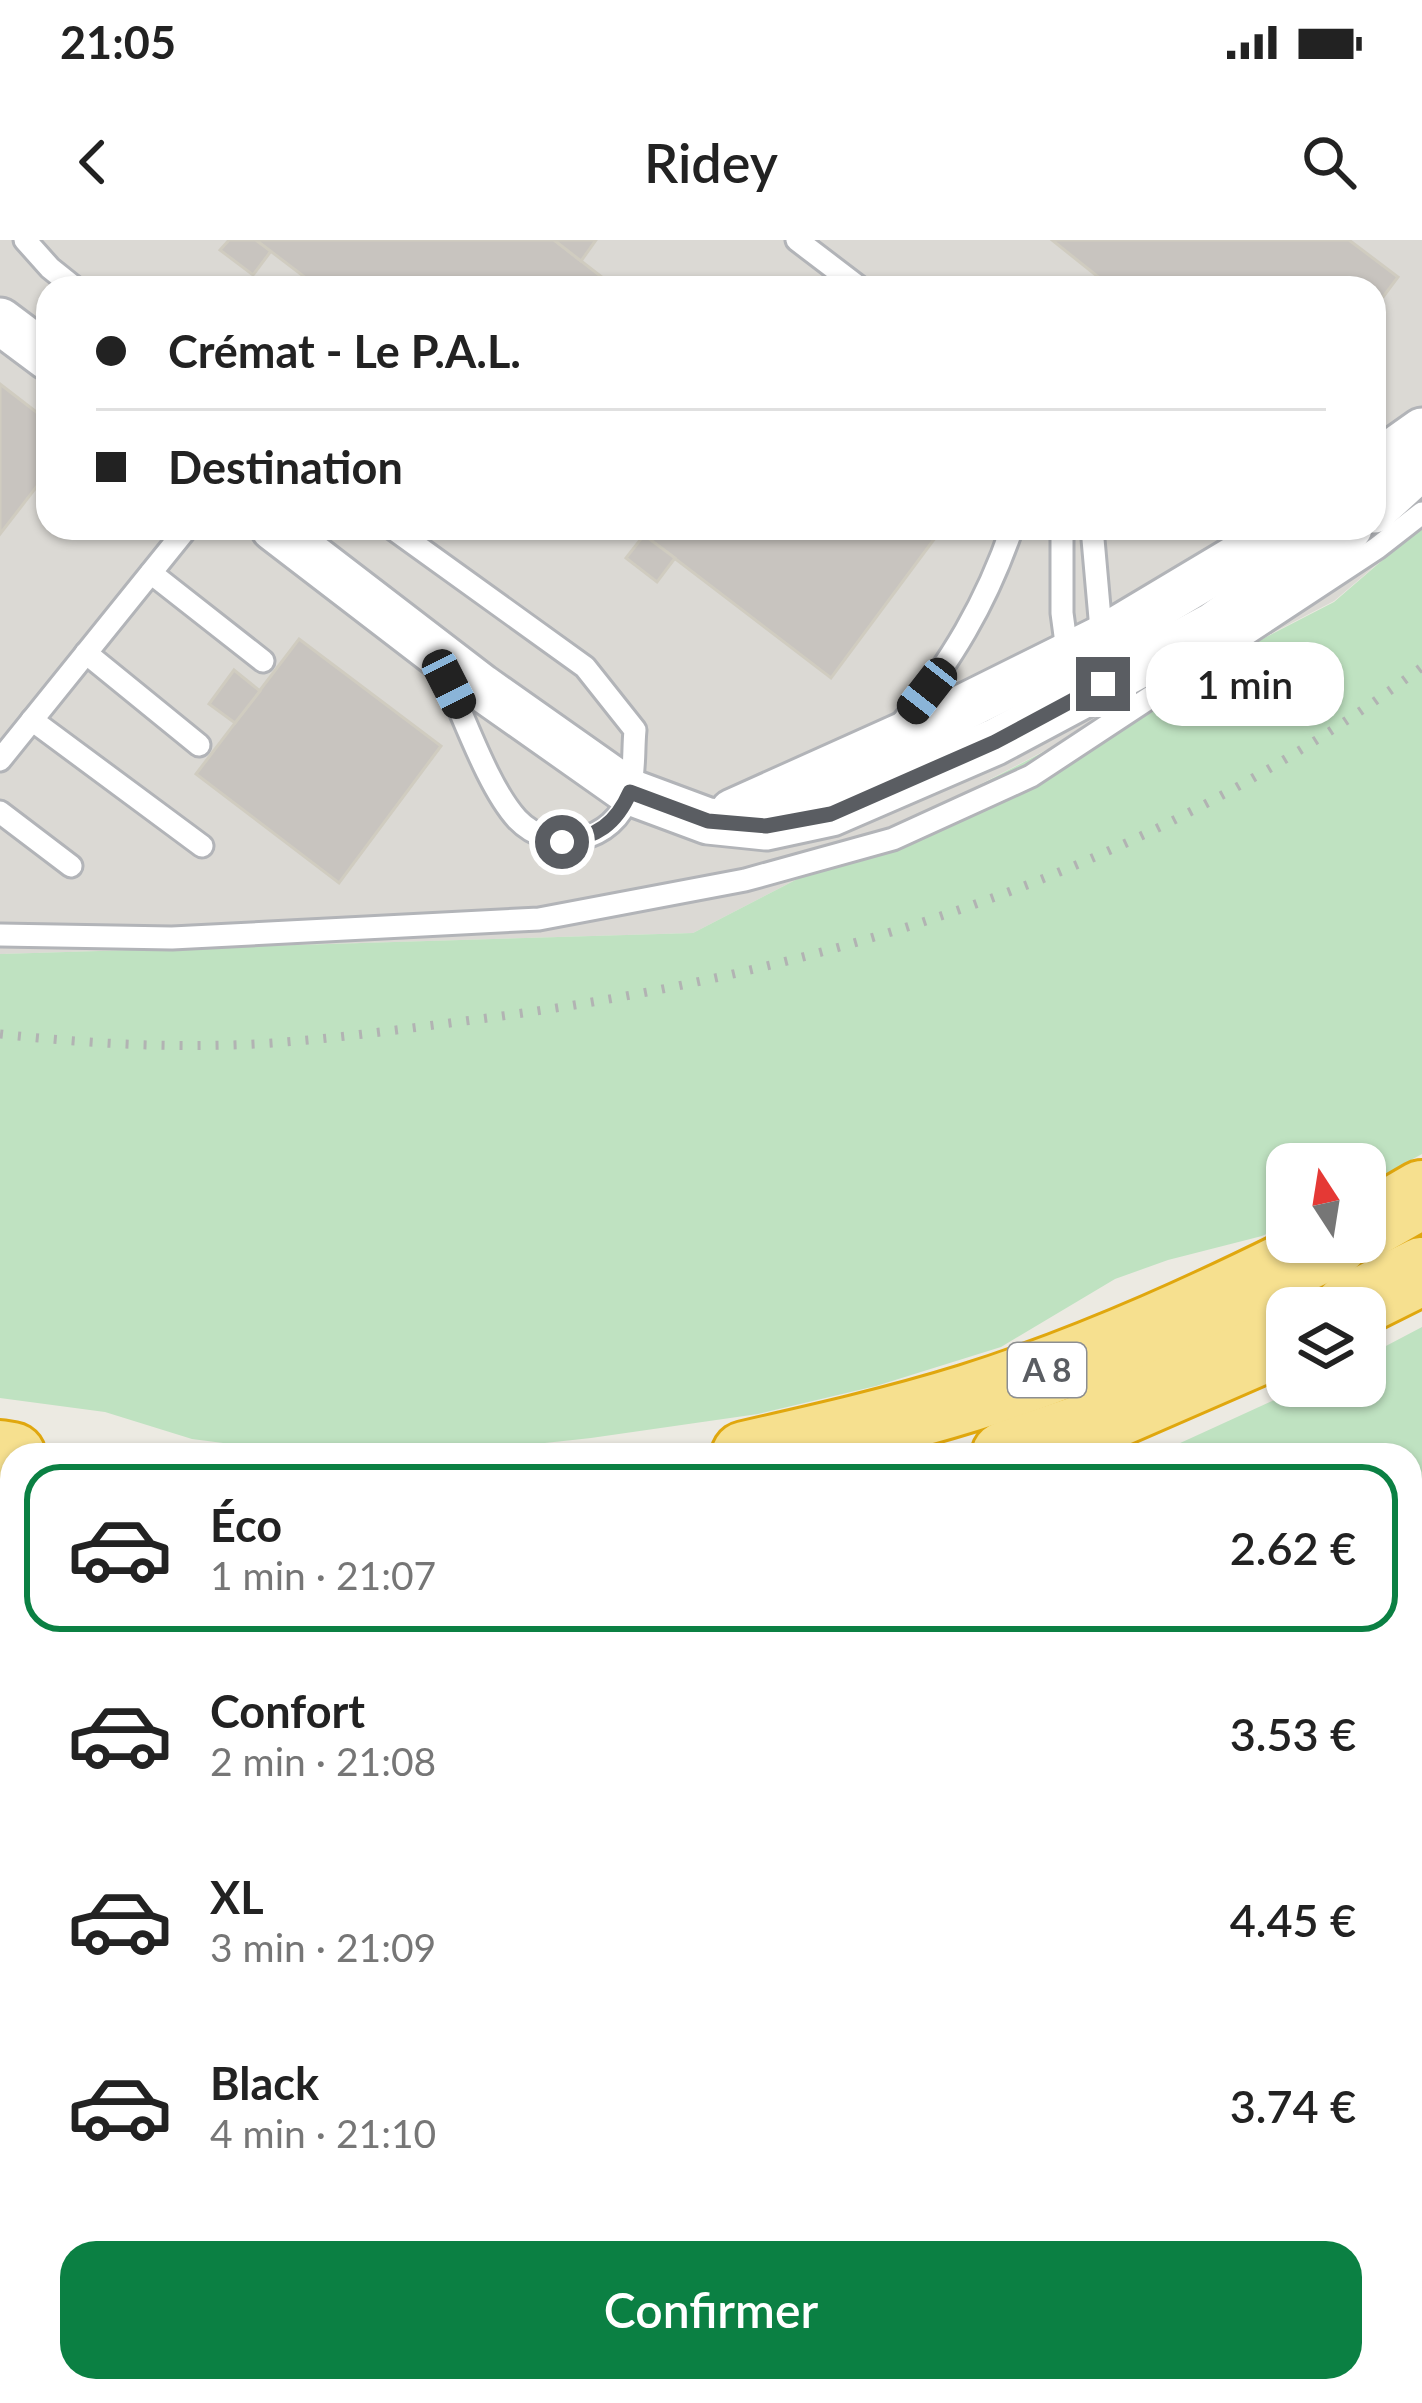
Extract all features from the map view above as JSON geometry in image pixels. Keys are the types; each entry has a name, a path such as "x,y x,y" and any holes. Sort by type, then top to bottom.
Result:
{"highway":[{"path":"1386,1215 1422,1194"},
{"name":"A 8","path":"799,1443 974,1397 1197,1309 1292,1263"},
{"path":"1386,1289 1422,1271"},
{"name":"A 8","path":"1038,1443 1266,1348"}],"street":[{"path":"0,321 36,348"},
{"path":"1386,456 1422,430"},
{"path":"1386,499 1422,466"},
{"path":"290,540 630,792 708,821 766,826 831,814 995,742 1270,540"},
{"path":"708,821 884,746 1214,625 1332,540"}],"lane":[{"path":"25,240 60,276"},
{"path":"797,240 844,276"},
{"path":"0,934 172,938 539,919 745,880 893,839 1031,776 1377,548 1422,513"},
{"path":"0,760 177,540"},
{"path":"409,540 585,667 635,730 630,792 619,818 588,838 562,842 519,821 500,795 430,648"},
{"path":"884,746 949,663 993,583 1008,540"},
{"path":"1064,540 1087,671"},
{"path":"1087,671 1092,540"},
{"path":"151,573 262,661"},
{"path":"86,653 199,745"},
{"path":"32,720 202,845"},
{"path":"0,812 71,866"}],"shaded area":[{"path":"0,240 1422,240 1422,526 1334,601 693,933 0,954"}],"green space":[{"path":"1422,526 1422,1154 1386,1174 1386,1143 1266,1143 1266,1234 1115,1279 1001,1347 876,1386 758,1414 545,1443 223,1443 192,1439 105,1412 0,1398 0,954 693,933 1334,602"},
{"path":"1422,1327 1422,1443 1180,1443 1266,1404 1386,1407 1386,1346"}],"building":[{"path":"229,240 256,240 271,251 253,275 220,250"},
{"path":"256,240 554,240 600,276 303,276"},
{"path":"554,240 596,240 581,261"},
{"path":"1052,240 1349,240 1398,277 1386,293 1386,276 1097,276"},
{"path":"0,384 36,412 36,488 0,534"},
{"path":"640,540 651,540 675,558 657,582 626,558"},
{"path":"651,540 934,540 831,678"},
{"path":"299,639 441,746 339,883 196,774"},
{"path":"234,670 260,691 235,723 209,704"}],"railway":[{"path":"0,1034 170,1045 324,1038 606,1000 854,943 974,904 1092,858 1206,804 1316,740 1422,667"}],"route":[{"path":"562,842 588,838 619,818 630,792 708,821 766,826 831,814 995,742 1103,684"}]}
